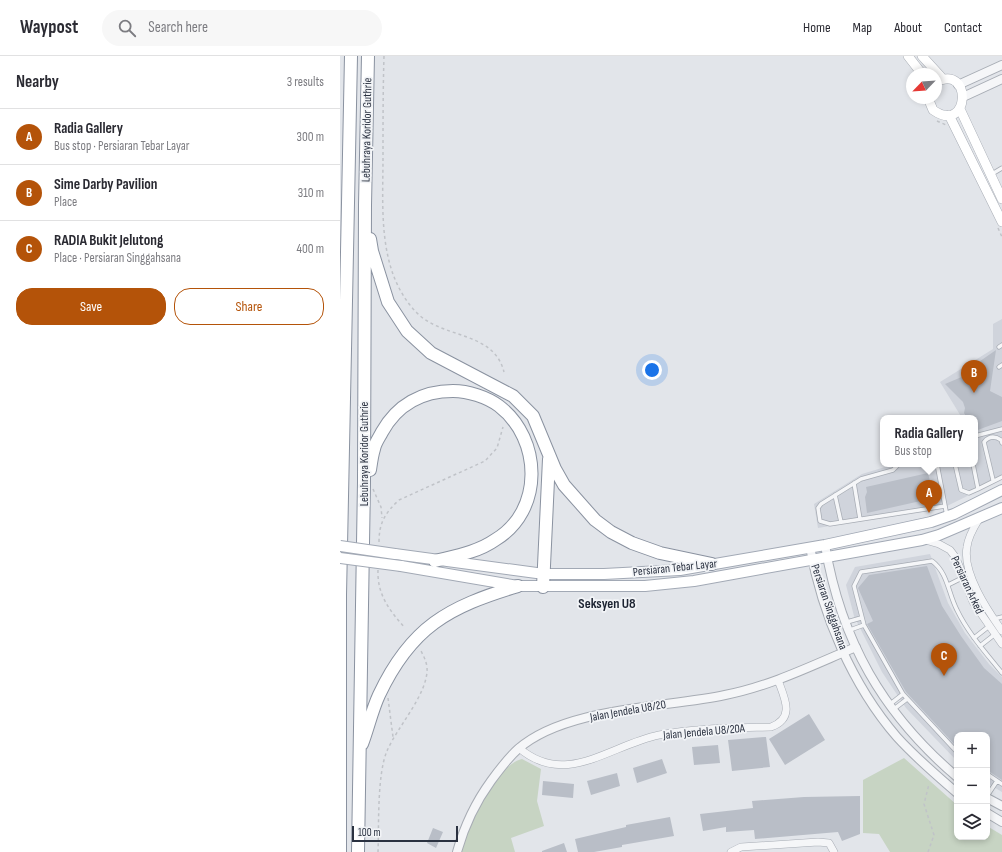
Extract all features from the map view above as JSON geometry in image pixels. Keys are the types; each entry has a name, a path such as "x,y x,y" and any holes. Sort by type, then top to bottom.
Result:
{"highway":[{"name":"Lebuhraya Koridor Guthrie","path":"340,852 340,596 351,56"},
{"name":"Lebuhraya Koridor Guthrie","path":"358,852 364,482 365,205 368,56"},
{"path":"365,205 372,251 388,302 407,332 431,353 513,396 533,416 555,469 564,485 595,520 612,532 632,543 660,553 712,564"},
{"path":"340,305 346,280"},
{"path":"364,482 370,471 374,447 386,425 394,413 420,396 439,391 462,391 481,397 498,405 512,419 520,430 527,444 532,467 529,498 520,516 508,530 496,540 469,552 435,560"},
{"path":"543,588 548,450"},
{"path":"359,755 378,696 394,666 414,639 435,621 461,606 518,586"}],"main road":[{"path":"908,56 917,68"},
{"path":"922,56 931,68"},
{"path":"942,81 954,82 958,85 963,97 960,109 1002,199"},
{"path":"930,104 933,110 943,116 949,115 960,109"},
{"path":"949,115 1002,222"},
{"name":"Persiaran Tebar Layar","path":"340,546 544,574 620,574 680,570 825,545 931,522 947,517 1002,490"},
{"name":"Persiaran Tebar Layar","path":"340,558 401,566 518,586 543,588 645,586 694,581 922,540 979,519 1002,508"}],"street":[{"path":"958,85 1002,64"},
{"path":"963,97 1002,79"},
{"name":"Persiaran Arked","path":"979,519 967,546 967,557 974,581 993,619 1002,631"},
{"name":"Persiaran Arked","path":"922,540 933,542 950,550 956,558 962,578 973,602 988,627 1002,644"},
{"name":"Persiaran Singgahsana","path":"825,545 847,627 856,647 890,708 923,746 954,774"},
{"name":"Persiaran Singgahsana","path":"810,547 812,559 831,621 844,652 876,709 896,735 924,764 954,790"},
{"name":"Jalan Jendela U8/20","path":"457,852 462,836 479,798 503,766 519,748 547,731 583,719 624,710 724,696 778,680 856,647"},
{"name":"Jalan Jendela U8/20A","path":"519,748 536,761 554,765 565,765 596,758 630,744 682,731 771,726 783,720 786,713 787,704 778,680"},
{"path":"990,799 1002,806"},
{"path":"990,815 1002,822"},
{"path":"731,852 741,847 818,842 829,843 834,852"}],"lane":[{"path":"991,175 1002,168"},
{"path":"978,435 1002,428"},
{"path":"993,480 984,442 988,438 994,437 1001,440 1002,444"},
{"path":"896,467 893,470 866,477 821,504 818,513 822,523 830,524 945,506"},
{"path":"938,467 947,517"},
{"path":"956,467 961,490 969,493 1002,476"},
{"path":"974,467 978,489"},
{"path":"854,484 860,519"},
{"path":"835,495 841,522"},
{"path":"954,749 907,699 864,625 854,586 861,572 932,561 940,566 956,609 974,638 1002,673"},
{"path":"948,585 962,578"},
{"path":"993,619 1002,617"},
{"path":"847,627 861,618"},
{"path":"847,627 864,625"},
{"path":"974,638 988,627"},
{"path":"980,646 994,635"},
{"path":"890,708 904,694"},
{"path":"890,708 907,699"},
{"path":"990,778 1002,784"},
{"path":"990,792 997,781"}],"path":[{"path":"384,56 383,230 388,259 393,274 400,290 417,312 437,326 482,343 493,351 502,364 504,372"},
{"path":"379,543 379,528 382,518 388,510 399,500 485,461 497,448 504,427"},
{"path":"364,482 372,488 377,495 381,507 382,518"},
{"path":"378,566 382,598 390,611 405,628"},
{"path":"378,852 382,768 393,737 420,693 426,678 427,667 420,649"},
{"path":"388,694 393,737"},
{"path":"928,852 934,835 924,804 930,784"}],"shaded area":[{"path":"1002,319 1002,479 947,506 818,528 814,504 862,474 885,467 978,467 978,415 960,415 940,382 993,349 993,324"},
{"path":"930,554 948,603 965,633 989,664 1002,677 1002,792 990,785 990,732 954,732 954,758 906,708 882,672 854,616 846,585 855,567"}],"green space":[{"path":"904,758 954,802 954,840 990,840 990,828 1002,835 1002,852 890,852 879,834 863,833 863,780"},
{"path":"522,759 541,769 537,801 544,826 511,838 515,852 461,852 476,813 493,784 512,764"}],"building":[{"path":"996,350 990,391 1002,397 1002,421 978,430 978,415 965,415 963,402 945,384 964,376 963,373"},
{"path":"928,473 934,498 867,513 865,497 867,492 866,487"},
{"path":"927,566 942,606 961,636 984,668 1002,684 1002,780 990,772 990,732 954,732 954,744 906,692 867,624 873,621 858,588 869,575"},
{"path":"809,714 825,740 785,765 769,739"},
{"path":"766,737 770,767 732,771 728,740"},
{"path":"718,745 720,763 694,765 692,747"},
{"path":"662,759 667,773 637,783 633,768"},
{"path":"617,773 620,786 591,795 587,781"},
{"path":"543,781 574,784 573,798 542,795"},
{"path":"860,796 860,834 842,841 838,832 755,839 754,830 726,832 726,827 703,831 700,814 753,808 752,801 804,797"},
{"path":"670,817 674,836 622,845 622,847 594,852 578,852 575,839 626,827 626,825"},
{"path":"433,828 443,832 436,848 427,843"},
{"path":"564,843 567,852 542,852 542,851"}],"place":[{"name":"Sime Darby Pavilion","path":"974,393"},
{"name":"Radia Gallery","path":"929,513"},
{"name":"RADIA Bukit Jelutong","path":"944,676"}],"district":[{"name":"Seksyen U8","path":"607,603"}]}
